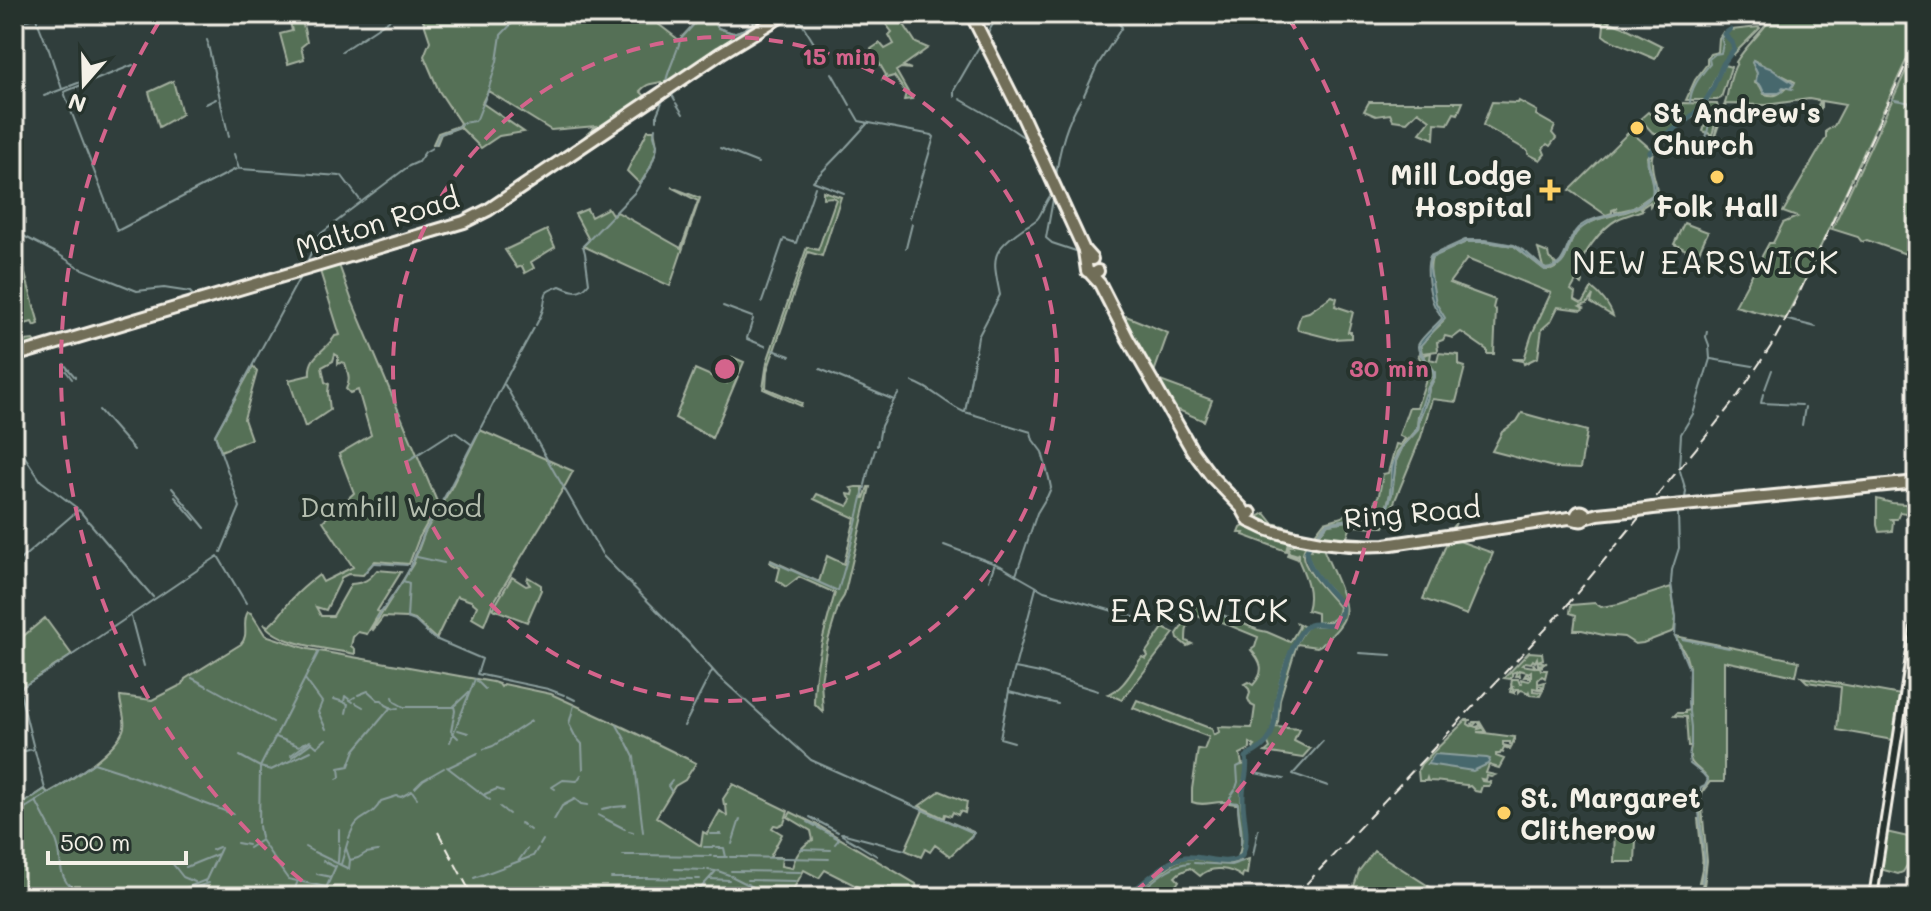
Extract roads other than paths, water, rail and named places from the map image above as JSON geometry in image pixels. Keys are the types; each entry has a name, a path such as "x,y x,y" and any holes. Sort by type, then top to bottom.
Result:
{"highway":[{"name":"Malton Road","path":"14,356 448,228 475,217 779,14"},
{"name":"Malton Road","path":"758,30 785,14"},
{"name":"Ring Road","path":"971,14 1021,113 1100,284 1192,450 1212,477 1252,518 1269,530 1312,541 1354,546 1385,545 1598,514 1917,482"}],"main road":[{"path":"1873,897 1917,612"}],"water":[{"path":"1753,60 1794,84 1792,89 1783,87 1779,93 1764,93 1756,82"},
{"path":"1648,161 1655,186 1653,195 1637,207 1627,211 1597,220 1579,230 1564,260 1554,268 1545,270 1514,246 1486,242 1466,242 1431,258 1429,264 1436,303 1445,318 1420,346 1435,372 1435,377 1418,430 1405,444 1416,429 1418,415 1433,378 1432,370 1418,346 1442,318 1429,289 1428,267 1430,256 1465,240 1486,240 1514,245 1545,269 1553,267 1562,259 1578,228 1604,216 1634,208 1652,195"},
{"path":"1403,447 1396,461 1392,494 1386,513 1377,521 1360,519 1328,524 1314,539 1326,523 1355,518 1377,519 1382,514 1390,495 1392,467"},
{"path":"1435,754 1490,759 1488,764 1473,771 1427,764"}],"waterway":[{"path":"342,51 398,14"},
{"path":"435,144 440,134 477,119 497,61 501,35 521,14"},
{"path":"680,40 705,16 713,19 718,28 733,33 745,29 764,14"},
{"path":"796,14 825,61"},
{"path":"987,34 999,14"},
{"path":"1084,95 1097,66 1122,27 1110,14"},
{"path":"14,22 36,18 47,46"},
{"path":"1650,152 1661,138 1703,105 1734,49 1724,34 1730,30"},
{"path":"1690,103 1694,87 1710,64 1709,59 1721,53 1724,34"},
{"path":"665,86 680,41"},
{"path":"208,45 221,103"},
{"path":"954,96 954,90 980,45"},
{"path":"48,47 62,89"},
{"path":"85,84 133,65"},
{"path":"832,73 850,105"},
{"path":"70,86 86,80"},
{"path":"69,106 64,92 84,84"},
{"path":"44,96 68,87"},
{"path":"671,93 675,100"},
{"path":"657,120 665,95"},
{"path":"206,104 216,99"},
{"path":"960,99 1028,140"},
{"path":"1056,177 1064,137 1081,99"},
{"path":"1895,100 1917,104"},
{"path":"676,103 683,114"},
{"path":"221,104 229,137"},
{"path":"852,109 859,121 934,137 910,218"},
{"path":"1703,110 1709,123 1704,150"},
{"path":"71,111 117,231 236,169"},
{"path":"846,147 867,124"},
{"path":"536,325 549,291 560,286 579,291 589,283 583,246 636,191 656,152 655,128"},
{"path":"345,214 418,162 432,148"},
{"path":"720,148 758,163"},
{"path":"844,193 813,181 845,148"},
{"path":"1706,151 1711,157"},
{"path":"234,154 239,169"},
{"path":"241,169 340,176"},
{"path":"342,176 360,200"},
{"path":"784,239 796,243 815,187"},
{"path":"1054,194 1046,238 1076,251"},
{"path":"1047,497 1051,488 1049,478 1042,452 1031,432 965,412 978,337 1000,295 996,257 1011,237 1038,218 1051,195"},
{"path":"306,264 319,235 344,216"},
{"path":"906,248 912,224"},
{"path":"14,231 78,267"},
{"path":"15,233 25,271"},
{"path":"762,302 783,241"},
{"path":"80,268 137,291 164,288 190,292 195,298"},
{"path":"221,552 240,507 215,435 301,275"},
{"path":"723,306 752,317"},
{"path":"747,338 753,319"},
{"path":"1788,320 1816,327"},
{"path":"511,370 534,328"},
{"path":"1679,468 1681,434 1693,414 1710,359 1707,331"},
{"path":"747,339 765,346"},
{"path":"18,349 22,348 24,341"},
{"path":"773,350 790,356"},
{"path":"1711,359 1753,366"},
{"path":"64,364 75,377"},
{"path":"820,369 894,400 881,426 879,438"},
{"path":"1765,389 1772,370"},
{"path":"66,371 72,379"},
{"path":"412,563 425,531 510,371"},
{"path":"913,382 964,412"},
{"path":"505,385 556,475"},
{"path":"895,399 899,393"},
{"path":"1763,394 1761,403 1802,405"},
{"path":"1802,425 1805,407"},
{"path":"99,410 134,450"},
{"path":"409,460 451,433"},
{"path":"453,433 471,444"},
{"path":"877,446 878,440"},
{"path":"19,448 41,481 77,508"},
{"path":"870,467 875,450"},
{"path":"865,485 869,469"},
{"path":"1680,471 1685,498"},
{"path":"557,476 602,554"},
{"path":"862,496 865,487"},
{"path":"172,488 205,528"},
{"path":"175,497 195,520"},
{"path":"771,561 838,591 862,498"},
{"path":"1046,498 1037,513 1016,575 1044,591 1151,622"},
{"path":"77,511 88,521"},
{"path":"14,565 76,512"},
{"path":"1678,513 1679,548 1671,583 1675,635 1689,669 1691,747"},
{"path":"89,522 111,548"},
{"path":"1125,897 1178,859 1192,857 1229,861 1242,856 1246,841 1243,804 1246,757 1270,737 1281,683 1298,637 1309,625 1334,624 1342,611 1341,603 1310,565 1306,552 1313,540"},
{"path":"944,545 1001,566 1016,575"},
{"path":"112,549 153,597"},
{"path":"31,750 34,749 19,689 218,556 246,603"},
{"path":"603,556 718,676 811,760 974,833"},
{"path":"417,557 444,563"},
{"path":"365,572 373,563"},
{"path":"375,563 407,565"},
{"path":"989,580 995,563"},
{"path":"377,618 412,564"},
{"path":"403,581 409,583 407,618 415,621 433,638 482,659 477,674 564,695"},
{"path":"1009,690 1036,588"},
{"path":"1197,604 1242,624"},
{"path":"131,617 144,666"},
{"path":"1682,639 1729,648"},
{"path":"259,823 260,767 319,651"},
{"path":"1359,653 1391,655"},
{"path":"1015,668 1098,691"},
{"path":"684,726 712,671"},
{"path":"192,678 207,686"},
{"path":"305,679 322,702 318,712 326,729"},
{"path":"450,742 475,679"},
{"path":"477,681 485,689"},
{"path":"210,687 273,722"},
{"path":"358,695 368,691 386,705 398,708"},
{"path":"458,738 451,731 454,706 470,691"},
{"path":"1009,691 1000,738 1014,742"},
{"path":"1009,692 1058,704"},
{"path":"334,699 344,702 345,696 350,700"},
{"path":"567,696 575,700"},
{"path":"353,702 350,700 355,697"},
{"path":"393,697 404,707 453,707"},
{"path":"345,703 348,704 346,713"},
{"path":"356,703 363,707"},
{"path":"574,705 569,724 582,744 583,769"},
{"path":"337,779 340,777 339,768 349,766 355,750 391,707"},
{"path":"484,749 531,721"},
{"path":"617,725 626,741"},
{"path":"458,730 468,733"},
{"path":"276,737 299,746 306,742"},
{"path":"291,755 310,741 317,747 326,739"},
{"path":"1323,741 1293,774 1328,786"},
{"path":"292,757 311,743"},
{"path":"627,743 634,757 643,832"},
{"path":"14,754 29,750"},
{"path":"1690,750 1690,764 1708,780 1697,796 1705,861 1702,882"},
{"path":"35,751 45,789"},
{"path":"240,756 271,770 311,751"},
{"path":"449,767 478,753"},
{"path":"46,791 48,794 94,763 125,773"},
{"path":"1236,788 1237,767 1241,765"},
{"path":"447,767 490,800"},
{"path":"415,788 444,768"},
{"path":"1255,773 1284,779"},
{"path":"126,774 233,814"},
{"path":"555,789 552,787 563,780 577,781 581,775"},
{"path":"671,791 668,786 672,781"},
{"path":"14,810 45,789"},
{"path":"485,794 497,789 503,791"},
{"path":"1231,796 1235,790"},
{"path":"349,838 356,824 373,812 381,801 412,791 417,798"},
{"path":"14,815 46,795"},
{"path":"1230,797 1231,802 1238,803 1241,844"},
{"path":"554,820 562,806 575,799 588,805"},
{"path":"36,801 55,837"},
{"path":"614,807 626,806"},
{"path":"500,807 504,810"},
{"path":"602,809 612,807"},
{"path":"505,811 509,814"},
{"path":"598,815 625,829"},
{"path":"810,817 838,832"},
{"path":"732,844 740,819"},
{"path":"808,822 839,839 835,844"},
{"path":"520,823 524,825"},
{"path":"259,826 261,838"},
{"path":"526,827 530,830"},
{"path":"339,830 339,841"},
{"path":"1253,855 1258,830"},
{"path":"629,831 633,832"},
{"path":"841,833 905,850"},
{"path":"843,833 877,856"},
{"path":"710,834 721,834"},
{"path":"970,838 973,834"},
{"path":"55,838 67,883"},
{"path":"261,840 277,863"},
{"path":"540,845 543,840"},
{"path":"249,848 260,841"},
{"path":"341,864 348,841"},
{"path":"237,843 248,845"},
{"path":"338,862 339,844"},
{"path":"212,850 219,847"},
{"path":"305,847 312,851"},
{"path":"704,847 715,847"},
{"path":"205,882 221,848"},
{"path":"314,852 349,869 346,848"},
{"path":"474,878 533,856 538,848"},
{"path":"717,848 724,848 726,857"},
{"path":"519,860 527,849"},
{"path":"801,849 831,850"},
{"path":"350,860 378,851"},
{"path":"186,867 218,854"},
{"path":"623,855 635,855"},
{"path":"637,855 711,856"},
{"path":"714,857 727,857"},
{"path":"730,857 738,857"},
{"path":"740,857 829,859"},
{"path":"323,861 335,867"},
{"path":"1194,863 1231,865 1243,861"},
{"path":"172,863 183,877 195,882"},
{"path":"1133,897 1167,871 1189,863"},
{"path":"278,865 288,879 326,887"},
{"path":"322,897 336,866"},
{"path":"675,869 705,870"},
{"path":"708,870 715,871"},
{"path":"699,890 716,871"},
{"path":"718,871 729,875"},
{"path":"731,871 800,872"},
{"path":"317,874 331,877"},
{"path":"731,876 753,887"},
{"path":"611,878 643,878"},
{"path":"645,878 692,879"},
{"path":"695,879 700,879"},
{"path":"710,879 729,880"},
{"path":"166,896 206,880"},
{"path":"747,880 795,881"},
{"path":"172,895 209,883"},
{"path":"292,897 297,883"},
{"path":"69,884 78,897"},
{"path":"198,897 203,886"},
{"path":"1704,886 1754,897"},
{"path":"541,887 560,897"},
{"path":"636,897 639,892 648,892"},
{"path":"650,892 670,897"},
{"path":"575,897 576,893"},
{"path":"696,897 698,893 730,894"},
{"path":"76,894 94,895"},
{"path":"615,894 621,897"},
{"path":"733,894 749,894"},
{"path":"750,894 788,894"}],"railway":[{"path":"1294,897 1559,615 1737,397 1771,346 1796,300 1917,41"},
{"path":"438,832 473,897"}],"place":[{"name":"St Andrew's Church","path":"1637,128"},
{"name":"Folk Hall","path":"1717,177"},
{"name":"Mill Lodge Hospital","path":"1550,190"},
{"name":"St. Margaret Clitherow","path":"1504,813"}],"district":[{"name":"NEW EARSWICK","path":"1706,261"},
{"name":"EARSWICK","path":"1200,609"}],"park label":[{"name":"Damhill Wood","path":"391,506"}]}
